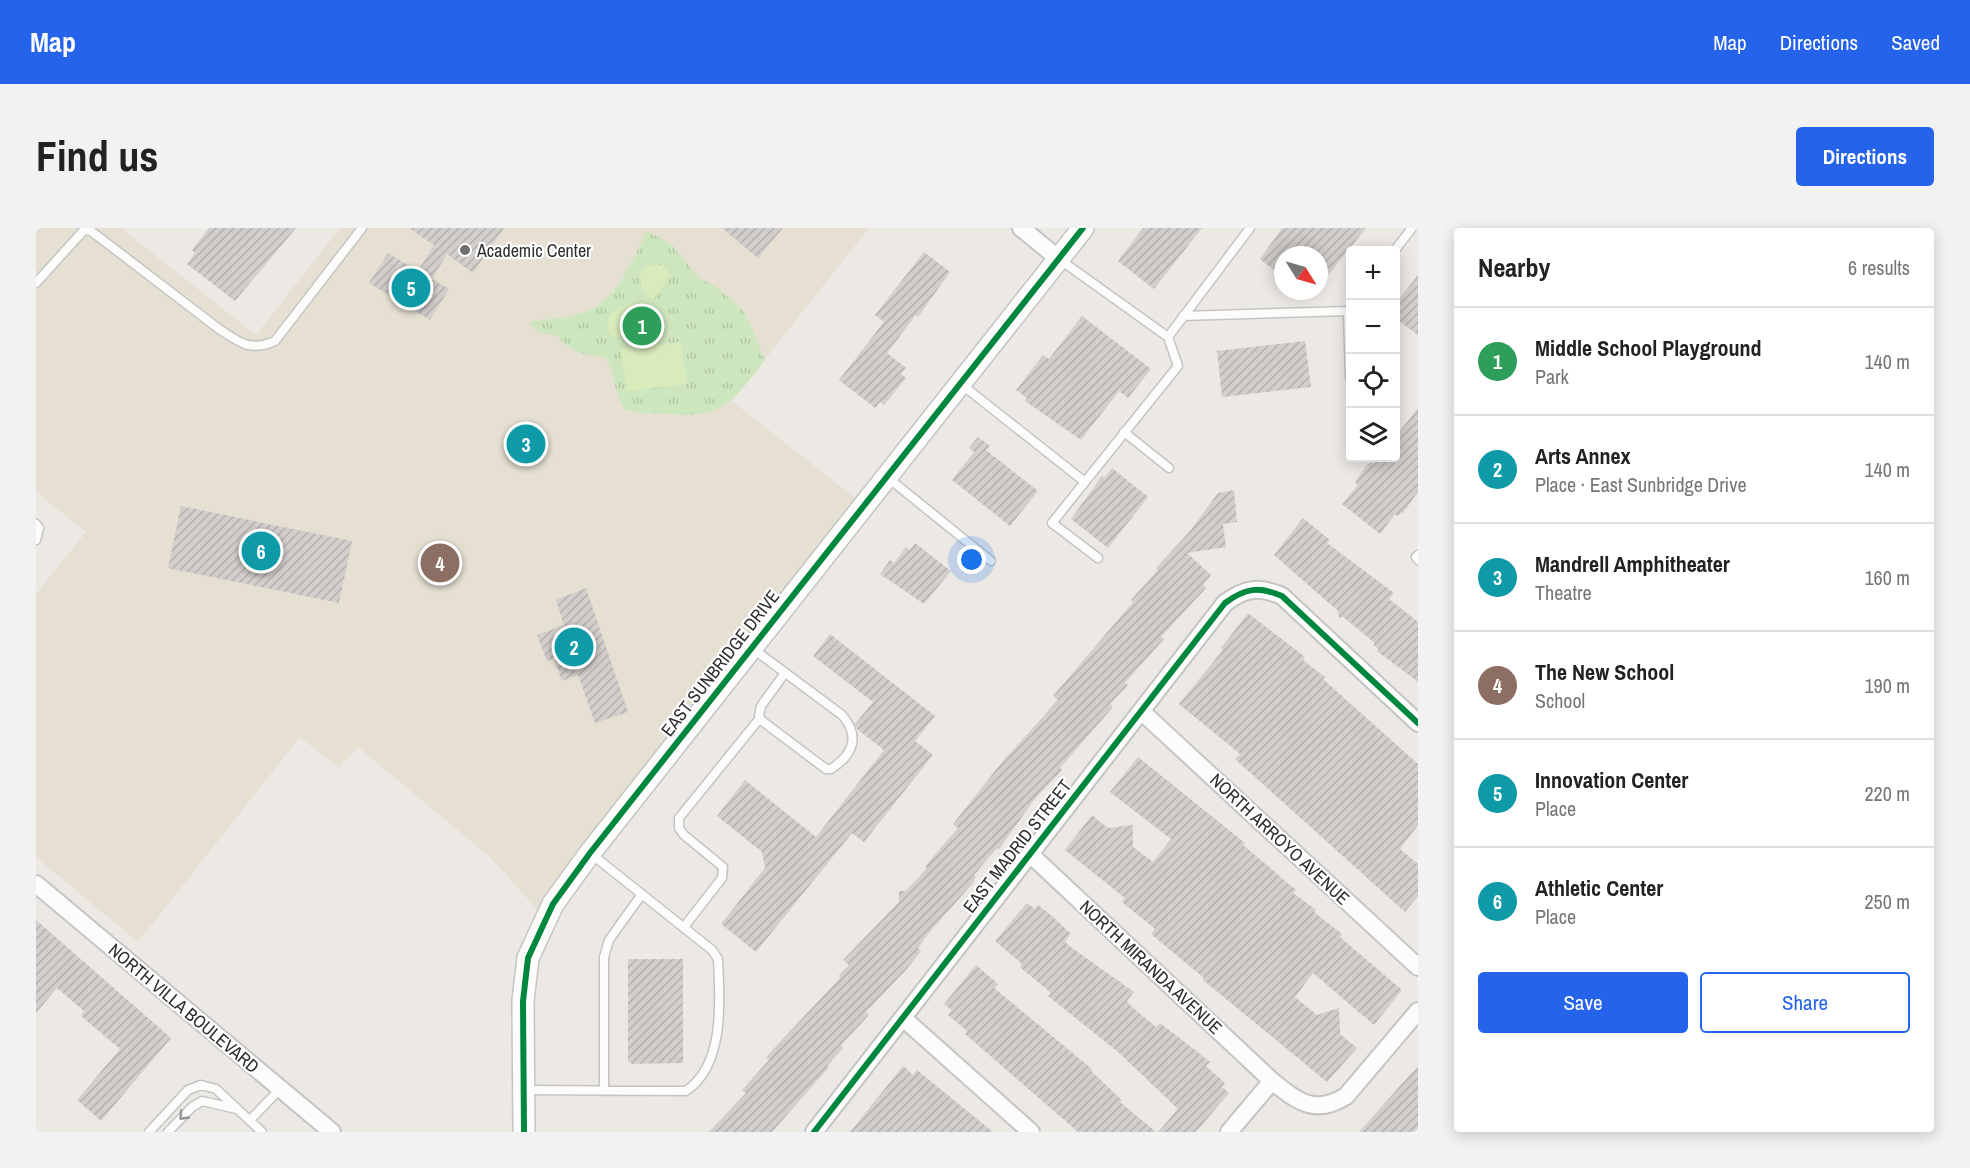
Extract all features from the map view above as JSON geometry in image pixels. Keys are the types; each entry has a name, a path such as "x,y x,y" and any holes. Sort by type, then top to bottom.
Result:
{"street":[{"path":"1021,228 1059,259"},
{"name":"EAST SUNBRIDGE DRIVE","path":"524,1132 524,1001 528,958 553,904 590,853 1083,228"},
{"name":"EAST MADRID STREET","path":"814,1132 1225,603 1238,594 1252,588 1267,590 1282,596 1418,723"},
{"name":"NORTH ARROYO AVENUE","path":"1141,711 1418,967"},
{"name":"NORTH MIRANDA AVENUE","path":"1030,854 1272,1081 1303,1103 1319,1107 1333,1104 1346,1096 1418,1011"},
{"name":"NORTH VILLA BOULEVARD","path":"36,884 332,1132"},
{"path":"903,1018 1030,1132"},
{"path":"1229,1132 1272,1081"}],"lane":[{"path":"36,283 84,230 91,231 225,334 239,343 261,347 275,341 362,228"},
{"path":"1168,337 1250,228"},
{"path":"1398,246 1412,228"},
{"path":"1059,259 1168,337 1178,366 1052,523 1098,558"},
{"path":"1183,316 1346,310"},
{"path":"960,383 1085,482"},
{"path":"1124,432 1169,468"},
{"path":"886,477 991,561"},
{"path":"36,524 39,528 36,540"},
{"path":"751,648 842,715 855,735 854,742 836,766 826,769 760,718"},
{"path":"684,927 722,878 723,867 684,835 680,828 679,818 760,718 761,706 785,673"},
{"path":"524,1090 686,1091 694,1086 711,1062 716,1050 718,959 712,950 590,853"},
{"path":"604,1091 604,957 609,940 642,894"},
{"path":"149,1132 188,1090 201,1084 216,1089 251,1119 262,1132"},
{"path":"251,1119 280,1089"},
{"path":"168,1132 192,1107 202,1101 241,1110"}],"shaded area":[{"path":"36,228 121,228 256,335 340,228 869,228 732,401 864,505 545,918 491,858 358,747 339,768 300,737 138,942 36,857 36,594 86,532 36,492"}],"green space":[{"path":"647,231 671,244 697,276 721,290 746,314 765,360 734,397 725,405 714,410 686,415 625,410 606,358 574,350 563,343 559,337 538,331 529,322 579,314 594,308 619,284"},
{"path":"656,263 666,268 671,276 653,300 643,291 639,276 644,267"},
{"path":"631,303 648,309 657,323 651,335 617,338 612,336 608,330 608,320 620,307"},
{"path":"681,342 687,384 627,391 621,349"}],"building":[{"path":"209,228 296,228 235,301 187,264 195,253 192,250"},
{"path":"409,228 504,228 473,273 447,254 432,279 449,289 430,320 369,283 388,253 418,271 434,245"},
{"path":"722,228 783,228 758,258"},
{"path":"1143,228 1202,228 1154,289 1118,261"},
{"path":"1282,228 1366,228 1352,246 1346,246 1346,253 1329,274 1328,246 1274,246 1274,270 1260,259"},
{"path":"924,252 950,272 918,317 916,315 887,353 906,368 901,374 906,378 884,405 880,402 875,408 839,380 884,322 875,315"},
{"path":"1418,275 1418,335 1400,322 1400,298"},
{"path":"1082,316 1151,369 1128,398 1119,391 1081,440 1025,401 1027,398 1016,390 1043,355 1049,359"},
{"path":"1305,341 1311,387 1222,397 1217,351"},
{"path":"1418,408 1418,492 1403,513 1398,516 1395,514 1380,534 1342,504 1358,485 1355,482 1371,462 1374,464 1376,462 1400,462 1400,431"},
{"path":"978,437 990,446 986,450 1038,491 1010,526 952,480 974,452 969,448"},
{"path":"1112,468 1148,497 1108,548 1071,519 1102,476 1104,478"},
{"path":"1234,490 1237,522 1223,524 1226,547 1187,553 1211,575 1203,585 1206,588 1161,637 1164,639 1125,683 1128,685 1110,704 1113,707 1060,768 1062,770 1034,800 999,849 997,848 974,875 976,877 972,884 928,934 918,948 921,951 906,970 866,1012 869,1015 841,1045 843,1048 827,1066 829,1067 772,1132 709,1132 746,1093 742,1090 769,1060 766,1057 840,978 839,975 849,965 843,960 899,902 899,891 906,891 927,868 925,866 958,828 953,824 1002,762 1058,700 1053,696 1133,602 1131,600 1158,570 1156,568 1190,531 1218,493"},
{"path":"181,506 352,541 339,603 168,568"},
{"path":"1303,518 1330,540 1327,543 1394,593 1389,599 1418,622 1418,682 1377,651 1379,649 1373,645 1375,643 1343,617 1339,618 1338,611 1274,555"},
{"path":"915,543 951,571 924,604 880,574 890,560 894,563 906,547 910,550"},
{"path":"586,588 628,712 595,723 578,675 562,681 554,658 547,661 537,635 564,625 556,600"},
{"path":"1248,613 1305,657 1303,660 1325,677 1323,679 1418,764 1418,825 1400,849 1418,864 1418,896 1405,912 1235,759 1240,754 1179,704 1223,650 1221,648"},
{"path":"830,634 935,716 915,741 933,755 864,842 852,833 756,952 721,924 765,868 762,852 717,816 745,780 816,837 884,750 857,729 855,724 873,702 813,656"},
{"path":"1138,757 1245,843 1243,845 1296,890 1293,893 1316,910 1314,912 1342,934 1340,937 1402,990 1374,1025 1313,973 1295,997 1317,1015 1339,1008 1340,1034 1357,1048 1327,1082 1151,934 1155,929 1122,902 1125,898 1065,850 1092,815 1108,828 1133,825 1133,847 1153,862 1171,839 1110,792"},
{"path":"1027,903 1035,909 1038,905 1071,934 1065,941 1068,945 1134,992 1127,1001 1133,1008 1156,1027 1160,1023 1210,1062 1206,1066 1225,1083 1222,1087 1229,1093 1196,1132 1158,1132 1178,1109 1118,1052 1048,996 1051,993 1020,967 1022,964 995,941"},
{"path":"36,920 171,1038 101,1121 77,1100 120,1049 81,1016 84,1011 57,988 36,1013"},
{"path":"628,959 683,959 683,1063 632,1064 628,1061"},
{"path":"976,965 998,984 994,988 1092,1069 1091,1071 1122,1100 1120,1102 1156,1132 1078,1132 965,1034 967,1031 948,1015 952,1010 944,1004"},
{"path":"903,1066 913,1075 917,1070 993,1132 850,1132"},
{"path":"1418,1066 1418,1132 1359,1132 1399,1087"}],"cycle path":[{"path":"524,1132 523,1001 528,958 553,904 590,853 1083,228"},
{"path":"814,1132 1225,603 1232,598 1252,590 1282,596 1418,723"}],"place":[{"name":"Academic Center","path":"465,250"},
{"name":"Innovation Center","path":"411,288"},
{"name":"Middle School Playground","path":"642,326"},
{"name":"Mandrell Amphitheater","path":"526,444"},
{"name":"Athletic Center","path":"261,551"},
{"name":"The New School","path":"440,563"},
{"name":"Arts Annex","path":"574,647"}]}
